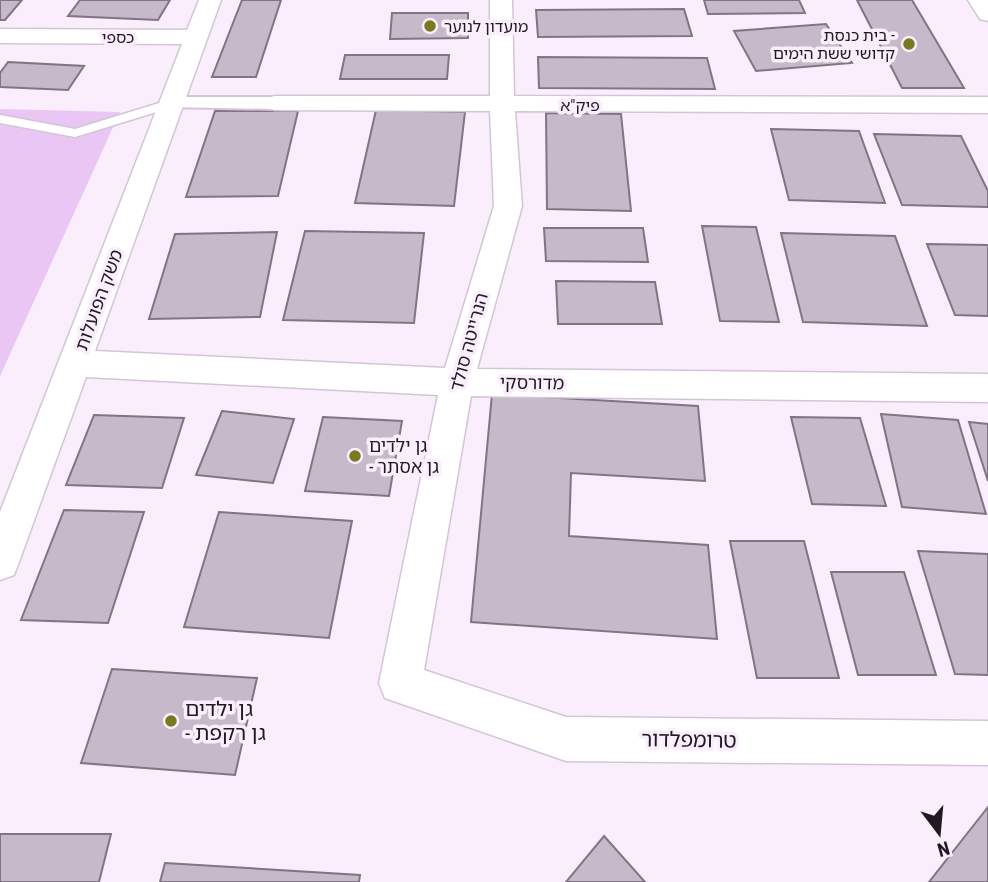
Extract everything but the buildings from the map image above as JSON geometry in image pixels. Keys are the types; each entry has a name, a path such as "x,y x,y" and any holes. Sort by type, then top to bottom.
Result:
{"street":[{"path":"195,37 210,0"},
{"name":"הנרייטה סולד","path":"400,683 457,382 508,206 502,106 501,0"},
{"path":"979,0 988,14"},
{"name":"כספי","path":"0,36 195,37"},
{"name":"משק הפועלות","path":"0,562 195,37"},
{"name":"פיק\"א","path":"172,103 502,106 988,105"},
{"name":"מדורסקי","path":"76,363 457,382 988,388"},
{"name":"טרומפלדור","path":"400,683 566,739 988,743"}],"lane":[{"path":"0,119 75,133 172,103"}],"shaded area":[{"path":"0,109 120,112 0,376"}],"place":[{"name":"מועדון לנוער","path":"430,26"},
{"name":"בית כנסת - קדושי ששת הימים","path":"909,44"},
{"name":"גן ילדים - גן אסתר","path":"355,456"},
{"name":"גן ילדים - גן רקפת","path":"171,721"}]}
